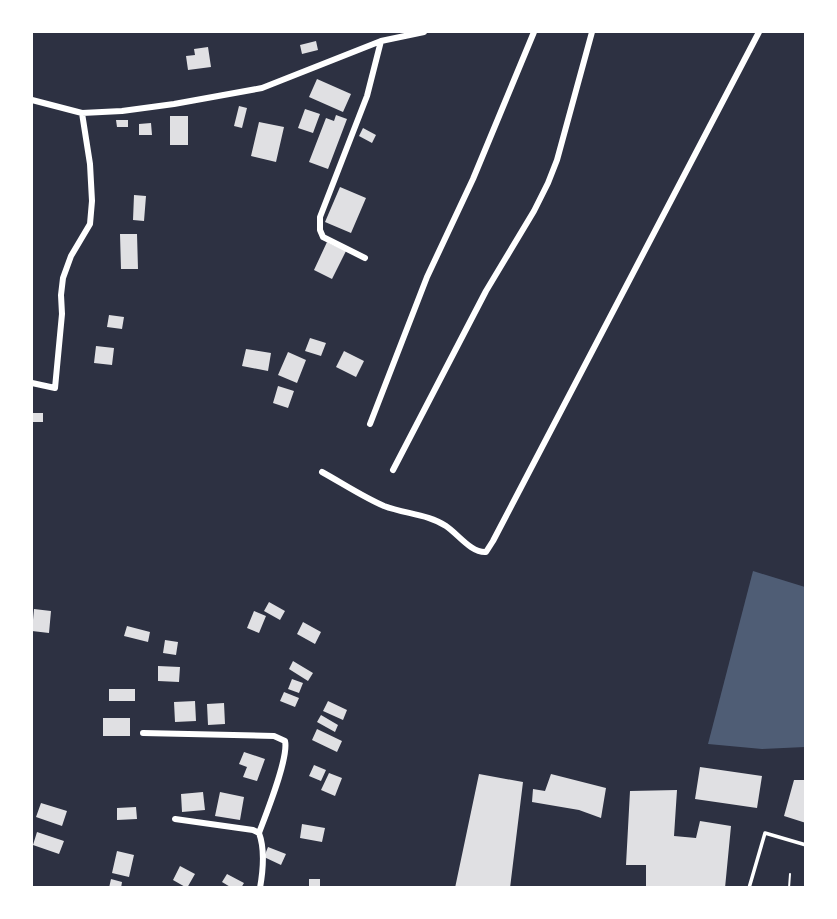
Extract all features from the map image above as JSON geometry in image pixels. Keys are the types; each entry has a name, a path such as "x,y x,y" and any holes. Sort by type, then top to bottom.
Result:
{"street":[{"path":"32,100 82,113 174,104 262,88 381,41 424,32"},
{"path":"370,424 427,277 473,179 534,32"},
{"path":"393,470 486,291 548,183 557,160 592,32"},
{"path":"322,472 395,510 432,518 472,547 486,552 759,32"},
{"path":"365,258 323,237 320,217 367,96 381,41"},
{"path":"32,383 55,388 63,278 71,256 90,224 90,164 82,113"},
{"path":"143,733 274,736 285,741 283,761 259,833 262,841 260,887"},
{"path":"175,819 259,833"}],"lane":[{"path":"750,887 765,833 806,845"}],"path":[{"path":"789,887 790,874"}],"water":[{"path":"753,571 805,587 805,747 762,749 708,744"}],"building":[{"path":"316,41 318,50 302,54 300,45"},
{"path":"208,47 211,67 188,70 186,56 195,55 194,49"},
{"path":"317,79 351,94 343,112 309,97"},
{"path":"239,106 247,108 242,128 234,126"},
{"path":"305,109 320,114 313,133 298,128"},
{"path":"336,115 347,119 328,169 309,162 326,118 334,121"},
{"path":"170,116 188,116 188,145 170,145"},
{"path":"116,120 128,120 128,127 117,127"},
{"path":"259,122 284,127 276,162 251,156"},
{"path":"151,123 152,135 139,135 139,124"},
{"path":"363,128 376,135 372,143 359,136"},
{"path":"340,187 366,198 351,233 325,222"},
{"path":"134,195 146,196 144,221 133,220"},
{"path":"120,234 137,234 138,269 121,269"},
{"path":"327,242 346,251 332,279 314,270"},
{"path":"109,315 124,317 122,329 107,327"},
{"path":"310,338 326,343 321,356 305,351"},
{"path":"96,346 114,348 112,365 94,363"},
{"path":"246,349 271,353 268,371 242,366"},
{"path":"344,351 364,361 356,377 336,367"},
{"path":"288,352 306,360 297,383 278,375"},
{"path":"278,386 294,391 288,408 273,403"},
{"path":"32,413 43,413 43,422 32,422"},
{"path":"269,602 285,611 280,620 264,611"},
{"path":"34,609 51,611 49,633 32,631"},
{"path":"254,611 266,616 259,633 247,628"},
{"path":"303,622 321,632 315,644 297,634"},
{"path":"127,626 150,632 148,642 124,636"},
{"path":"165,640 178,642 176,655 163,653"},
{"path":"293,661 313,673 308,681 289,669"},
{"path":"158,666 180,667 179,682 158,681"},
{"path":"292,679 303,683 299,693 288,689"},
{"path":"109,689 135,689 135,701 109,701"},
{"path":"284,692 299,698 295,707 280,701"},
{"path":"195,701 196,721 175,722 174,702"},
{"path":"328,701 347,710 343,720 323,711"},
{"path":"224,703 225,724 208,725 207,704"},
{"path":"321,715 338,725 335,732 317,722"},
{"path":"103,718 130,718 130,736 103,736"},
{"path":"317,729 342,741 337,752 312,740"},
{"path":"244,752 265,759 257,781 243,777 247,767 239,764"},
{"path":"314,765 326,770 321,781 309,776"},
{"path":"700,767 762,776 757,808 695,799"},
{"path":"329,773 342,778 335,796 321,790"},
{"path":"479,774 523,782 510,888 455,888"},
{"path":"551,774 606,788 601,818 579,810 532,802 533,789 545,791"},
{"path":"794,780 806,780 806,823 784,816"},
{"path":"677,790 674,836 696,838 700,821 731,826 725,888 646,887 646,865 626,865 630,791"},
{"path":"203,792 205,810 182,812 181,794"},
{"path":"220,792 244,797 240,820 215,816"},
{"path":"41,803 67,811 62,826 36,817"},
{"path":"136,807 137,819 117,820 117,808"},
{"path":"302,824 325,828 322,842 300,838"},
{"path":"37,832 64,841 59,854 33,845"},
{"path":"268,847 286,854 281,865 264,857"},
{"path":"117,851 134,855 129,877 112,873"},
{"path":"180,866 195,874 187,888 173,880"},
{"path":"227,874 244,883 241,888 232,888 222,882"},
{"path":"111,879 122,882 121,888 109,888"},
{"path":"309,879 320,879 320,888 309,888"}]}
